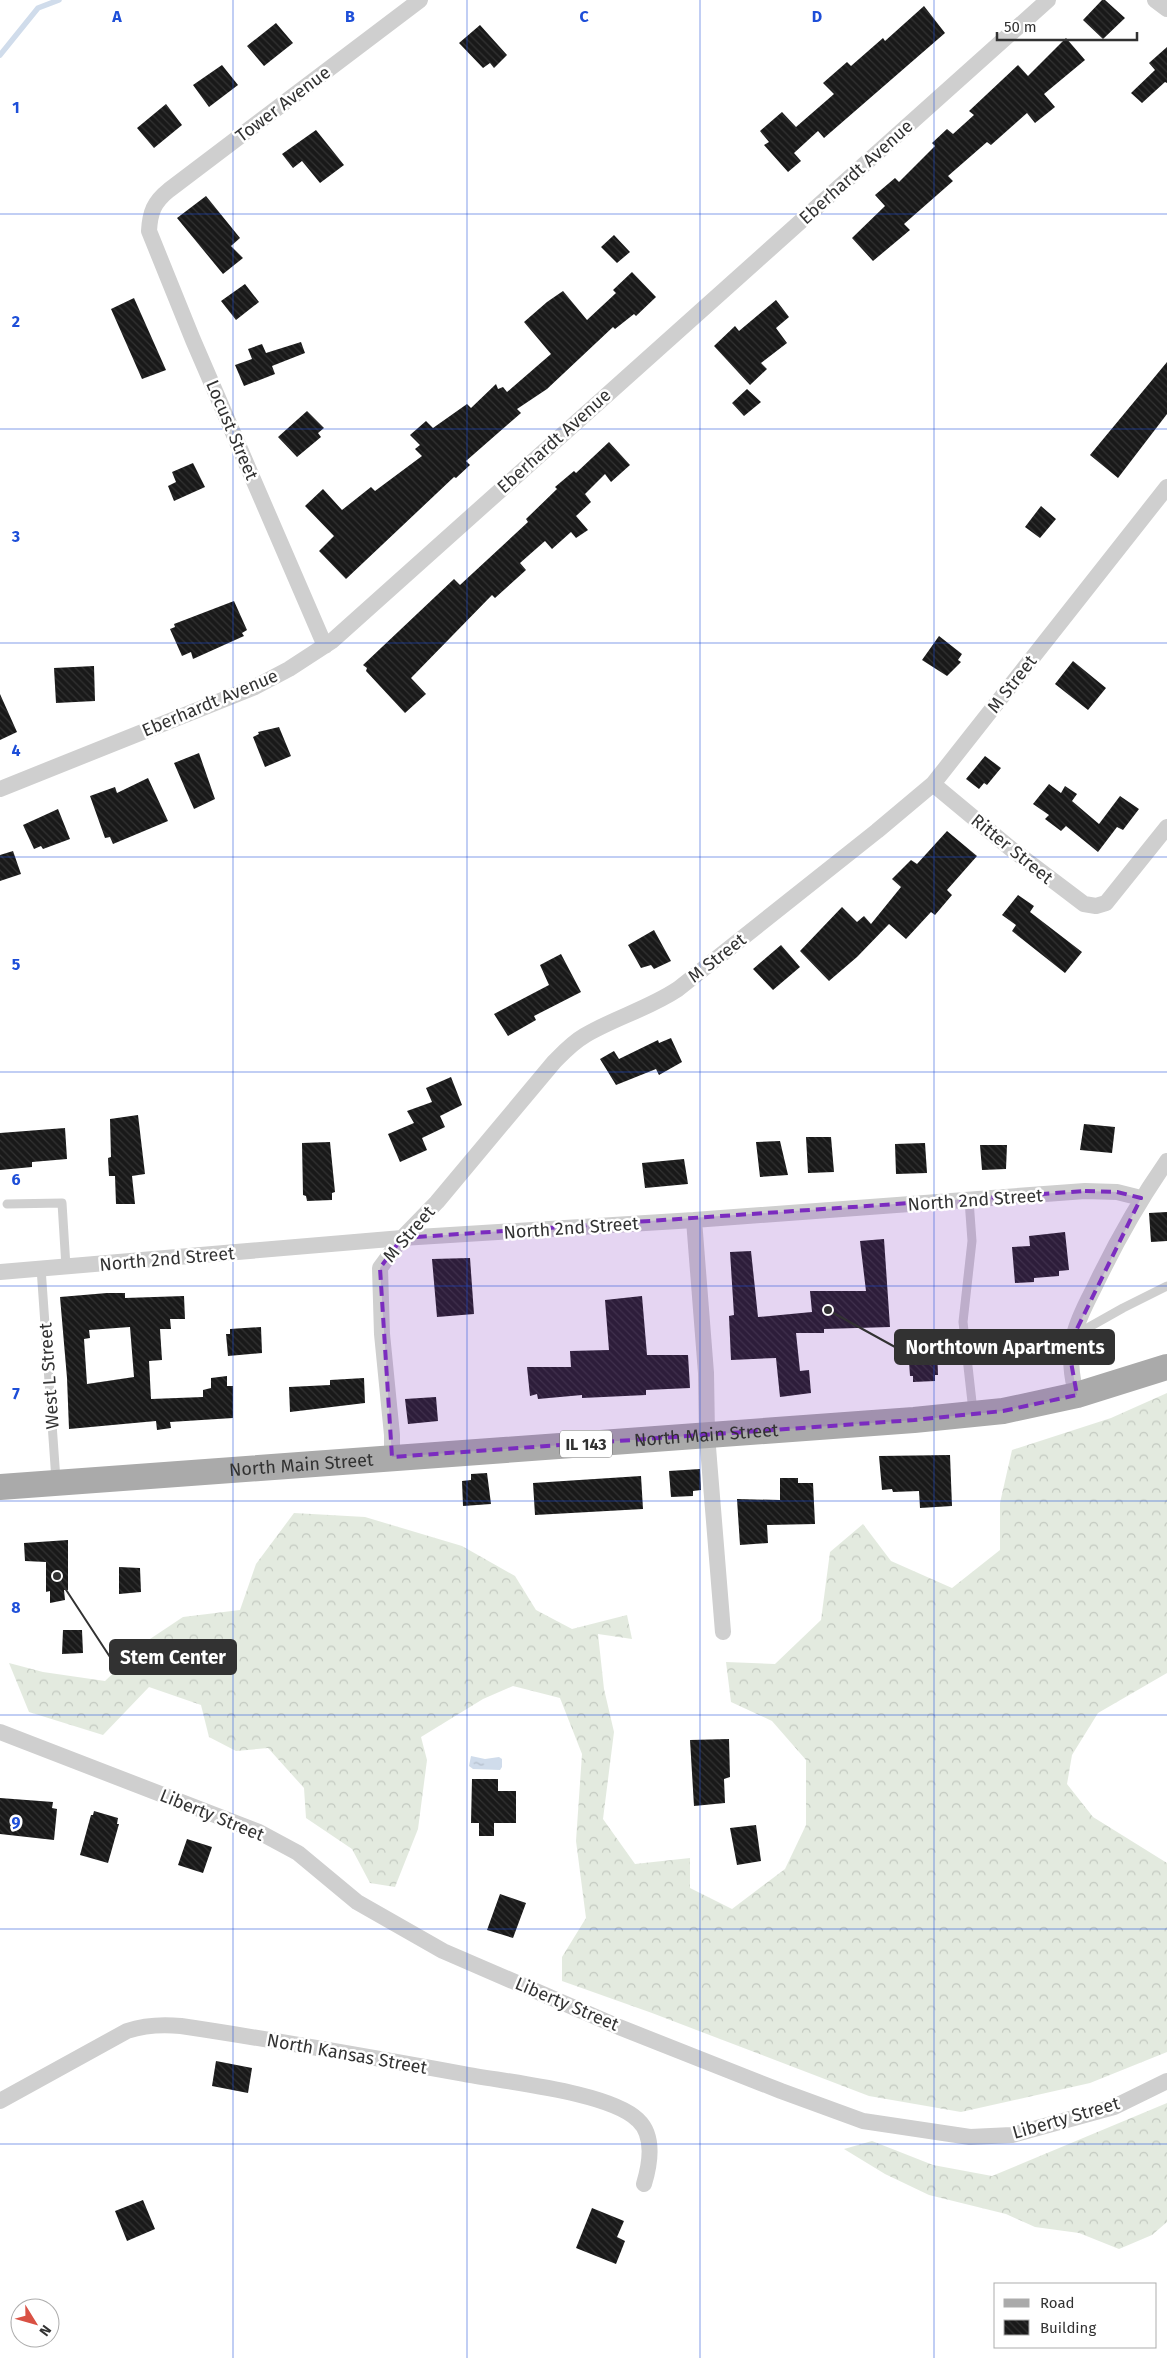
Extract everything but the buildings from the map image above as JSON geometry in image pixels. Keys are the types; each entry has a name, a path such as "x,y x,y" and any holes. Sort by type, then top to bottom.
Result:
{"main road":[{"name":"North Main Street","path":"0,1487 707,1435 1003,1411 1077,1396 1167,1366"}],"street":[{"name":"Tower Avenue","path":"151,211 158,199 169,190 420,0"},
{"name":"Eberhardt Avenue","path":"0,789 255,687 289,669 325,646 1048,0"},
{"path":"1156,0 1167,9"},
{"name":"Locust Street","path":"151,211 150,231 193,340 325,646"},
{"name":"M Street","path":"392,1457 392,1436 382,1334 380,1268 402,1238 437,1202 554,1062 571,1045 584,1036 656,1003 678,988 877,831 933,784 1167,488"},
{"name":"Ritter Street","path":"933,784 1010,848 1084,904 1096,906 1106,903 1167,827"},
{"path":"1077,1396 1071,1362 1073,1337 1110,1255 1141,1198 1167,1161"},
{"name":"North 2nd Street","path":"0,1272 402,1238 694,1220 1086,1191 1117,1192 1141,1198"},
{"path":"694,1220 706,1373 707,1435 723,1632"},
{"name":"Liberty Street","path":"0,1732 259,1832 298,1854 357,1902 443,1951 619,2026 781,2091 863,2121 970,2137 1012,2135 1114,2107 1167,2081"},
{"name":"North Kansas Street","path":"0,2101 127,2031 143,2026 166,2024 535,2086 603,2101 624,2109 645,2127 649,2165 644,2184"}],"lane":[{"path":"970,1200 972,1241 962,1322 974,1414"},
{"path":"8,1204 62,1202 66,1267"},
{"name":"West L Street","path":"41,1268 56,1483"},
{"path":"1073,1337 1122,1308 1167,1286"}],"highlighted area":[{"path":"1085,1191 1117,1192 1141,1198 1073,1337 1071,1362 1077,1395 1003,1411 914,1420 392,1457 380,1268 402,1238"}],"green space":[{"path":"1167,1393 1167,1673 1098,1713 1072,1755 1067,1784 1093,1817 1167,1863 1167,2052 1090,2083 961,2112 869,2096 652,2013 562,1981 562,1957 586,1918 576,1841 582,1754 560,1698 513,1686 483,1699 421,1737 427,1760 418,1829 395,1887 370,1883 352,1849 306,1818 304,1788 268,1748 236,1751 209,1737 201,1705 149,1687 103,1735 29,1712 9,1663 43,1672 105,1681 147,1641 183,1617 240,1610 256,1564 294,1513 365,1517 462,1546 515,1576 536,1610 572,1629 627,1615 632,1639 598,1634 604,1689 614,1732 603,1819 635,1864 690,1858 690,1888 732,1909 785,1869 806,1825 806,1760 772,1721 731,1702 726,1662 775,1664 821,1620 830,1552 863,1524 891,1561 952,1588 1000,1550 1000,1503 1012,1450 1111,1418"},
{"path":"1167,2103 1167,2222 1152,2235 1119,2249 1079,2233 1035,2227 1006,2214 929,2195 885,2174 844,2149 872,2141 933,2165 992,2176"}],"water":[{"path":"471,1756 485,1759 499,1757 502,1759 502,1767 500,1770 473,1769 469,1766"}],"waterway":[{"path":"0,55 38,8 59,0"}],"place":[{"name":"Northtown Apartments","path":"828,1310"},
{"name":"Stem Center","path":"57,1576"}]}
